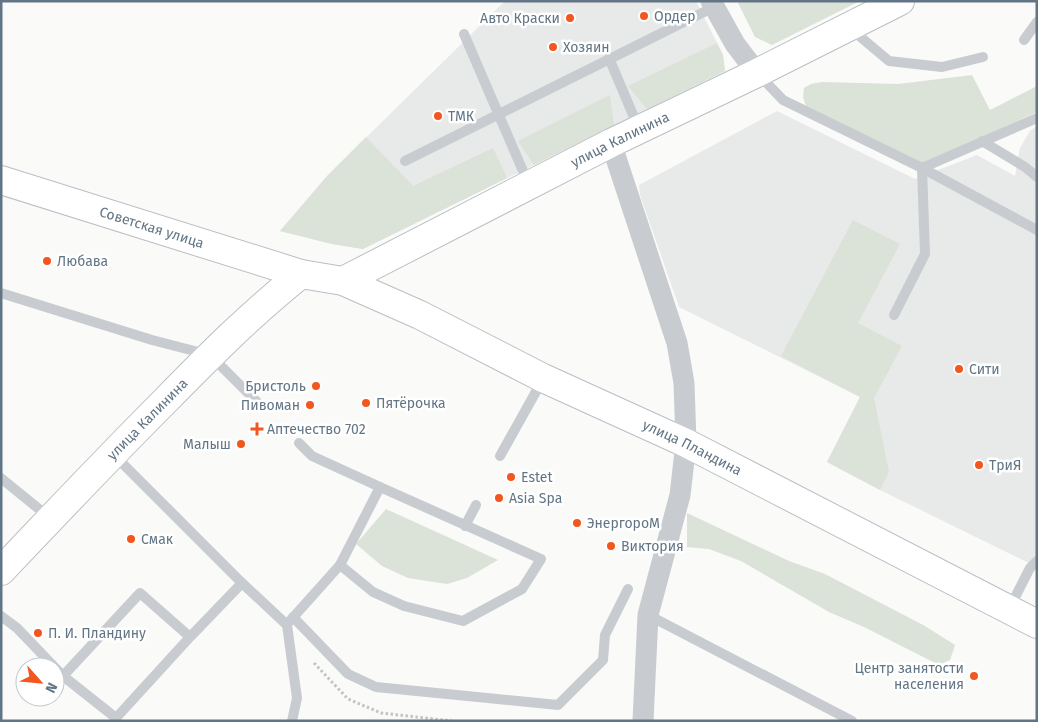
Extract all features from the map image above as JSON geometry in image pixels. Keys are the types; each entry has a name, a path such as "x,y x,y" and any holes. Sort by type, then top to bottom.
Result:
{"street":[{"name":"улица Калинина","path":"343,282 611,143 757,74 900,1"},
{"path":"712,4 735,44 757,74"},
{"path":"611,143 677,343 684,383 686,443 680,495 648,615 643,721"},
{"name":"Советская улица","path":"1,180 301,274 343,282"},
{"name":"улица Калинина","path":"1,571 113,453 210,355 262,306 301,274"},
{"name":"улица Пландина","path":"343,282 420,316 543,378 686,443 1037,624"}],"lane":[{"path":"405,161 712,4"},
{"path":"1024,40 1037,22"},
{"path":"849,27 889,61 942,67 983,57"},
{"path":"464,34 529,185"},
{"path":"609,58 639,130"},
{"path":"757,74 783,100 922,168 1037,230"},
{"path":"922,168 1037,118"},
{"path":"982,141 1025,166 1037,177"},
{"path":"894,315 925,254 922,168"},
{"path":"1,293 152,340 210,355 262,407"},
{"path":"500,456 543,378"},
{"path":"299,443 312,456 541,559 522,589 463,621 404,606 373,592 340,565"},
{"path":"113,453 242,583 290,621 348,674 376,687 558,705 603,660 605,635 628,589"},
{"path":"1,478 51,519"},
{"path":"292,721 297,698 290,621 340,565 380,487"},
{"path":"465,526 476,505"},
{"path":"1008,610 1030,568 1037,561"},
{"path":"65,678 116,718 242,583"},
{"path":"65,674 140,593 190,637"},
{"path":"648,615 852,721"},
{"path":"1,616 17,628 45,657"}],"shaded area":[{"path":"505,1 696,1 723,55 725,71 363,249 332,244 280,231 328,175"},
{"path":"737,1 860,1 772,45 755,37"},
{"path":"717,43 723,55 725,71 647,109 628,86"},
{"path":"972,75 990,110 1037,86 1037,112 922,164 806,106 803,97 804,88 811,84 822,82 898,84"},
{"path":"610,95 614,125 534,165 518,141"},
{"path":"777,111 915,179 977,155 1015,176 1020,148 1030,131 1037,126 1037,567 827,462 860,397 679,307 640,195 639,185"},
{"path":"366,137 413,186 493,148 507,178 363,249 332,244 280,231 328,175"},
{"path":"853,220 900,244 858,323 902,346 874,398 889,472 880,490 827,462 860,397 781,356"},
{"path":"386,509 498,560 467,578 447,584 408,578 382,566 356,544"},
{"path":"687,513 789,561 825,574 925,626 955,645 950,660 939,665 864,627 829,612 741,561 709,549 687,547"}],"place":[{"name":"Ордер","path":"644,16"},
{"name":"Авто Краски","path":"570,18"},
{"name":"Хозяин","path":"553,47"},
{"name":"ТМК","path":"438,116"},
{"name":"Любава","path":"47,261"},
{"name":"Сити","path":"959,369"},
{"name":"Бристоль","path":"316,386"},
{"name":"Пятёрочка","path":"366,403"},
{"name":"Пивоман","path":"310,405"},
{"name":"Аптечество 702","path":"257,429"},
{"name":"Малыш","path":"241,444"},
{"name":"ТриЯ","path":"979,465"},
{"name":"Estet","path":"511,477"},
{"name":"Asia Spa","path":"499,498"},
{"name":"ЭнергороМ","path":"577,523"},
{"name":"Смак","path":"131,539"},
{"name":"Виктория","path":"611,546"},
{"name":"П. И. Пландину","path":"38,633"},
{"name":"Центр занятости населения","path":"974,676"}]}
